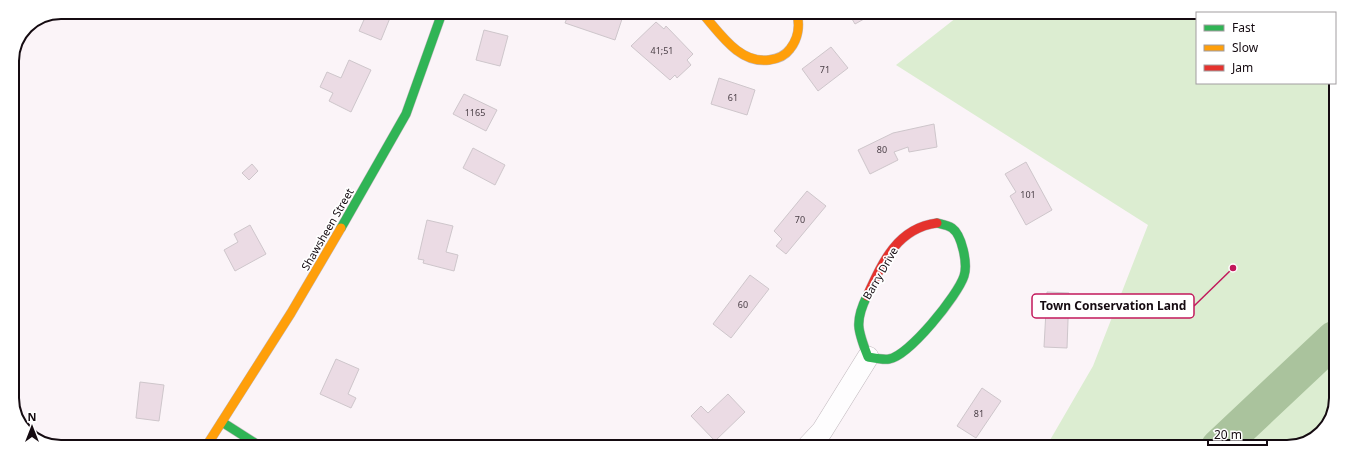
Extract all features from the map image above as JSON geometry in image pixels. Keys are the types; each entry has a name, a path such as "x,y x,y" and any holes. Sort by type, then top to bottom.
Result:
{"street":[{"name":"Shawsheen Street","path":"210,440 330,249 406,114 440,19"},
{"path":"708,19 744,56 755,61 768,61 780,58 790,50 796,40 799,27 798,19"},
{"name":"Barry Drive","path":"938,223 951,227 959,236 963,248 964,276 945,307 915,343 890,359 868,357 859,331 858,318 878,272 902,237 923,224 938,223"},
{"path":"813,440 822,430 868,357"},
{"path":"222,422 250,440"}],"green space":[{"path":"955,19 1196,19 1196,84 1329,84 1329,398 1327,411 1317,428 1303,437 1292,440 1050,440 1093,366 1148,225 896,65"}],"building":[{"path":"364,19 390,19 381,40 359,31"},
{"path":"567,19 622,19 615,40 565,23"},
{"path":"852,19 864,19 855,24"},
{"path":"656,22 664,29 666,26 693,54 687,60 691,65 677,78 675,75 670,80 631,46"},
{"path":"484,30 508,36 500,66 476,60"},
{"path":"831,47 848,68 818,91 802,69"},
{"path":"349,60 371,70 351,112 329,101 333,93 320,87 327,72 341,78"},
{"path":"719,78 755,90 747,115 711,104"},
{"path":"464,94 497,110 486,131 453,114"},
{"path":"934,124 937,147 909,152 908,147 894,152 898,160 870,174 858,150 893,133"},
{"path":"473,148 505,165 495,185 463,168"},
{"path":"1026,162 1052,210 1026,225 1010,196 1016,192 1005,174"},
{"path":"252,164 258,171 249,180 242,173"},
{"path":"807,191 826,206 786,254 776,246 782,239 774,231"},
{"path":"427,220 453,226 446,252 458,255 454,271 423,263 424,260 418,259"},
{"path":"250,225 266,254 235,271 224,250 238,242 234,234"},
{"path":"750,275 769,289 731,338 713,324"},
{"path":"1047,292 1069,293 1067,348 1044,347"},
{"path":"336,359 359,369 348,394 356,398 351,408 320,394"},
{"path":"140,382 164,385 159,421 136,418"},
{"path":"982,388 1001,401 976,438 957,426"},
{"path":"728,394 745,412 716,440 714,440 691,416 701,406 708,413"}],"waterway":[{"path":"1226,440 1329,344"}],"traffic: fast":[{"path":"341,228 406,114 440,19"},
{"path":"867,296 860,313 859,320 862,340 868,357 889,359 898,355 908,347 932,324 953,297 964,276 965,257 959,237 952,228 947,225 937,223"},
{"path":"222,422 250,440"}],"traffic: slow":[{"path":"707,19 731,46 748,57 758,60 775,59 781,57 788,51 793,45 798,32 798,19"},
{"path":"210,440 291,313 341,228"}],"traffic: jam":[{"path":"867,296 885,260 901,240 911,232 923,226 937,223"}],"place":[{"name":"Town Conservation Land","path":"1233,268"}]}
